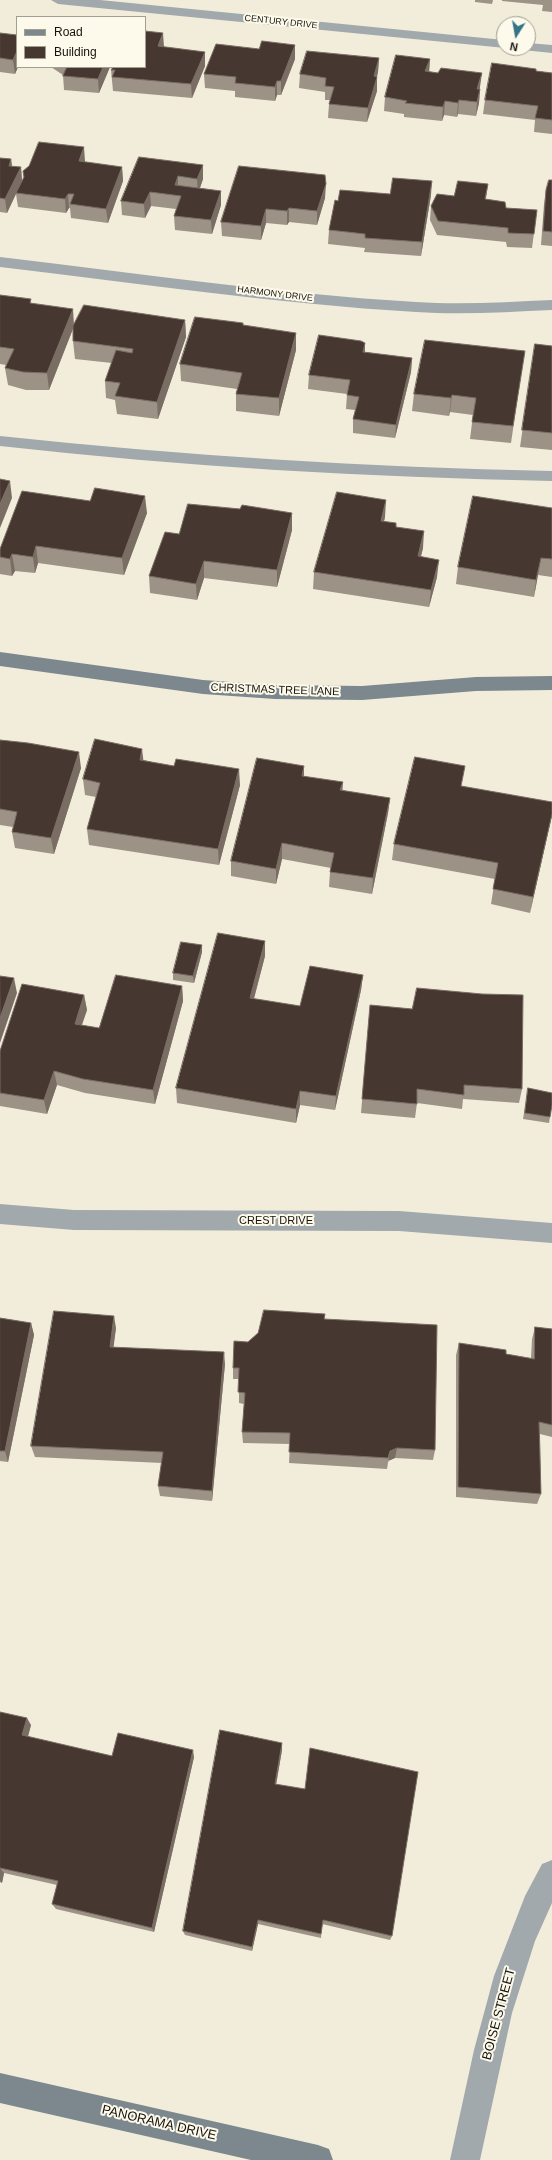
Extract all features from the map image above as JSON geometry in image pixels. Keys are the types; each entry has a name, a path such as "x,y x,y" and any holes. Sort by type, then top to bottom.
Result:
{"street":[{"name":"CENTURY DRIVE","path":"58,0 496,43"},
{"path":"536,48 552,49"},
{"name":"HARMONY DRIVE","path":"0,262 339,301 417,308 490,308 552,305"},
{"name":"CHRISTMAS TREE LANE","path":"0,659 203,687 275,692 362,693 476,684 552,682"},
{"name":"CREST DRIVE","path":"0,1214 74,1220 399,1221 552,1233"},
{"name":"BOISE STREET","path":"464,2160 508,1974 542,1890 552,1874"},
{"name":"PANORAMA DRIVE","path":"0,2088 318,2160"}],"lane":[{"path":"0,441 90,452 293,468 552,476"}],"building":[{"path":"146,31 163,33 158,46 205,52 191,84 112,77 115,70 111,70 112,68 146,68"},
{"path":"0,33 16,35 16,53 13,60 0,58"},
{"path":"262,41 295,45 281,81 277,81 275,87 235,83 236,77 204,74 216,44 259,49"},
{"path":"307,51 379,58 374,76 377,77 368,108 329,104 334,87 325,86 326,78 300,74"},
{"path":"396,55 430,59 425,71 438,73 441,68 482,73 477,89 480,89 477,102 459,100 458,103 445,101 443,107 405,103 407,101 385,97"},
{"path":"492,63 536,69 536,71 552,73 552,120 535,118 538,106 485,100"},
{"path":"67,68 103,68 98,79 63,76"},
{"path":"39,142 84,147 79,161 122,167 106,209 70,204 74,194 68,194 65,199 16,193 24,177 23,171 29,166"},
{"path":"139,157 203,165 197,179 178,176 175,185 221,191 211,220 174,216 181,196 150,192 144,204 121,201"},
{"path":"0,158 11,159 9,166 21,167 5,199 0,198"},
{"path":"239,166 325,175 326,184 317,211 289,208 287,211 266,209 261,226 221,222"},
{"path":"393,178 432,181 422,242 365,238 365,234 329,230 335,200 338,201 340,190 390,194"},
{"path":"549,180 552,180 552,232 543,231 546,190"},
{"path":"458,181 488,184 485,199 505,202 506,208 537,210 534,234 508,233 508,228 438,221 431,206 437,194 454,196"},
{"path":"0,295 31,299 30,303 73,309 47,373 23,372 5,368 14,349 0,347"},
{"path":"84,305 185,320 157,402 115,396 120,383 105,381 116,350 132,353 133,349 73,341 73,326"},
{"path":"195,317 243,323 243,325 296,333 279,398 236,394 242,373 180,364"},
{"path":"319,335 361,341 365,343 363,352 412,358 396,425 353,419 359,397 347,395 350,380 309,375"},
{"path":"425,340 525,351 513,426 472,422 476,398 452,395 451,398 414,394"},
{"path":"535,344 552,346 552,433 522,430"},
{"path":"0,479 10,481 0,504"},
{"path":"95,488 145,496 122,558 36,546 33,557 12,554 10,559 0,557 0,549 22,491 90,501"},
{"path":"337,492 386,500 381,521 396,523 396,527 424,531 418,556 439,560 431,590 314,572"},
{"path":"473,496 552,508 552,559 541,558 536,580 458,567"},
{"path":"188,504 240,509 242,505 292,513 277,570 204,561 196,584 149,576 165,532 179,534"},
{"path":"95,739 142,749 140,760 174,766 176,759 239,769 218,849 87,829 100,783 83,779"},
{"path":"0,740 28,743 79,752 51,838 12,832 17,812 0,809"},
{"path":"415,757 465,766 461,786 552,802 552,814 533,897 493,889 498,863 394,844"},
{"path":"257,758 304,766 302,776 343,782 340,790 390,798 373,878 330,872 334,853 282,843 276,869 231,861"},
{"path":"218,933 265,941 250,998 300,1006 310,966 363,975 336,1096 300,1091 296,1109 176,1088"},
{"path":"181,942 202,945 193,976 173,973"},
{"path":"116,975 182,986 153,1090 83,1079 54,1071 44,1100 0,1093 0,1051 22,984 84,995 75,1024 99,1028"},
{"path":"0,976 14,978 0,1018"},
{"path":"417,988 482,994 523,995 522,1089 464,1085 464,1095 417,1089 417,1104 362,1099 370,1005 412,1009"},
{"path":"528,1088 552,1093 550,1117 525,1113"},
{"path":"264,1310 325,1314 324,1319 437,1325 435,1450 397,1448 390,1451 388,1458 289,1452 290,1433 242,1432 245,1393 238,1392 239,1368 233,1368 234,1341 248,1342 258,1333"},
{"path":"54,1311 114,1316 110,1347 224,1352 212,1491 158,1486 163,1452 31,1446"},
{"path":"0,1318 31,1323 5,1451 0,1451"},
{"path":"535,1327 552,1329 552,1425 539,1422 541,1494 458,1487 459,1343 506,1350 506,1354 534,1359"},
{"path":"0,1712 27,1718 22,1735 112,1756 118,1733 193,1750 152,1928 52,1904 58,1881 0,1868"},
{"path":"220,1730 282,1743 275,1784 305,1789 310,1748 418,1772 392,1936 323,1920 321,1934 258,1920 252,1947 183,1931"}]}
